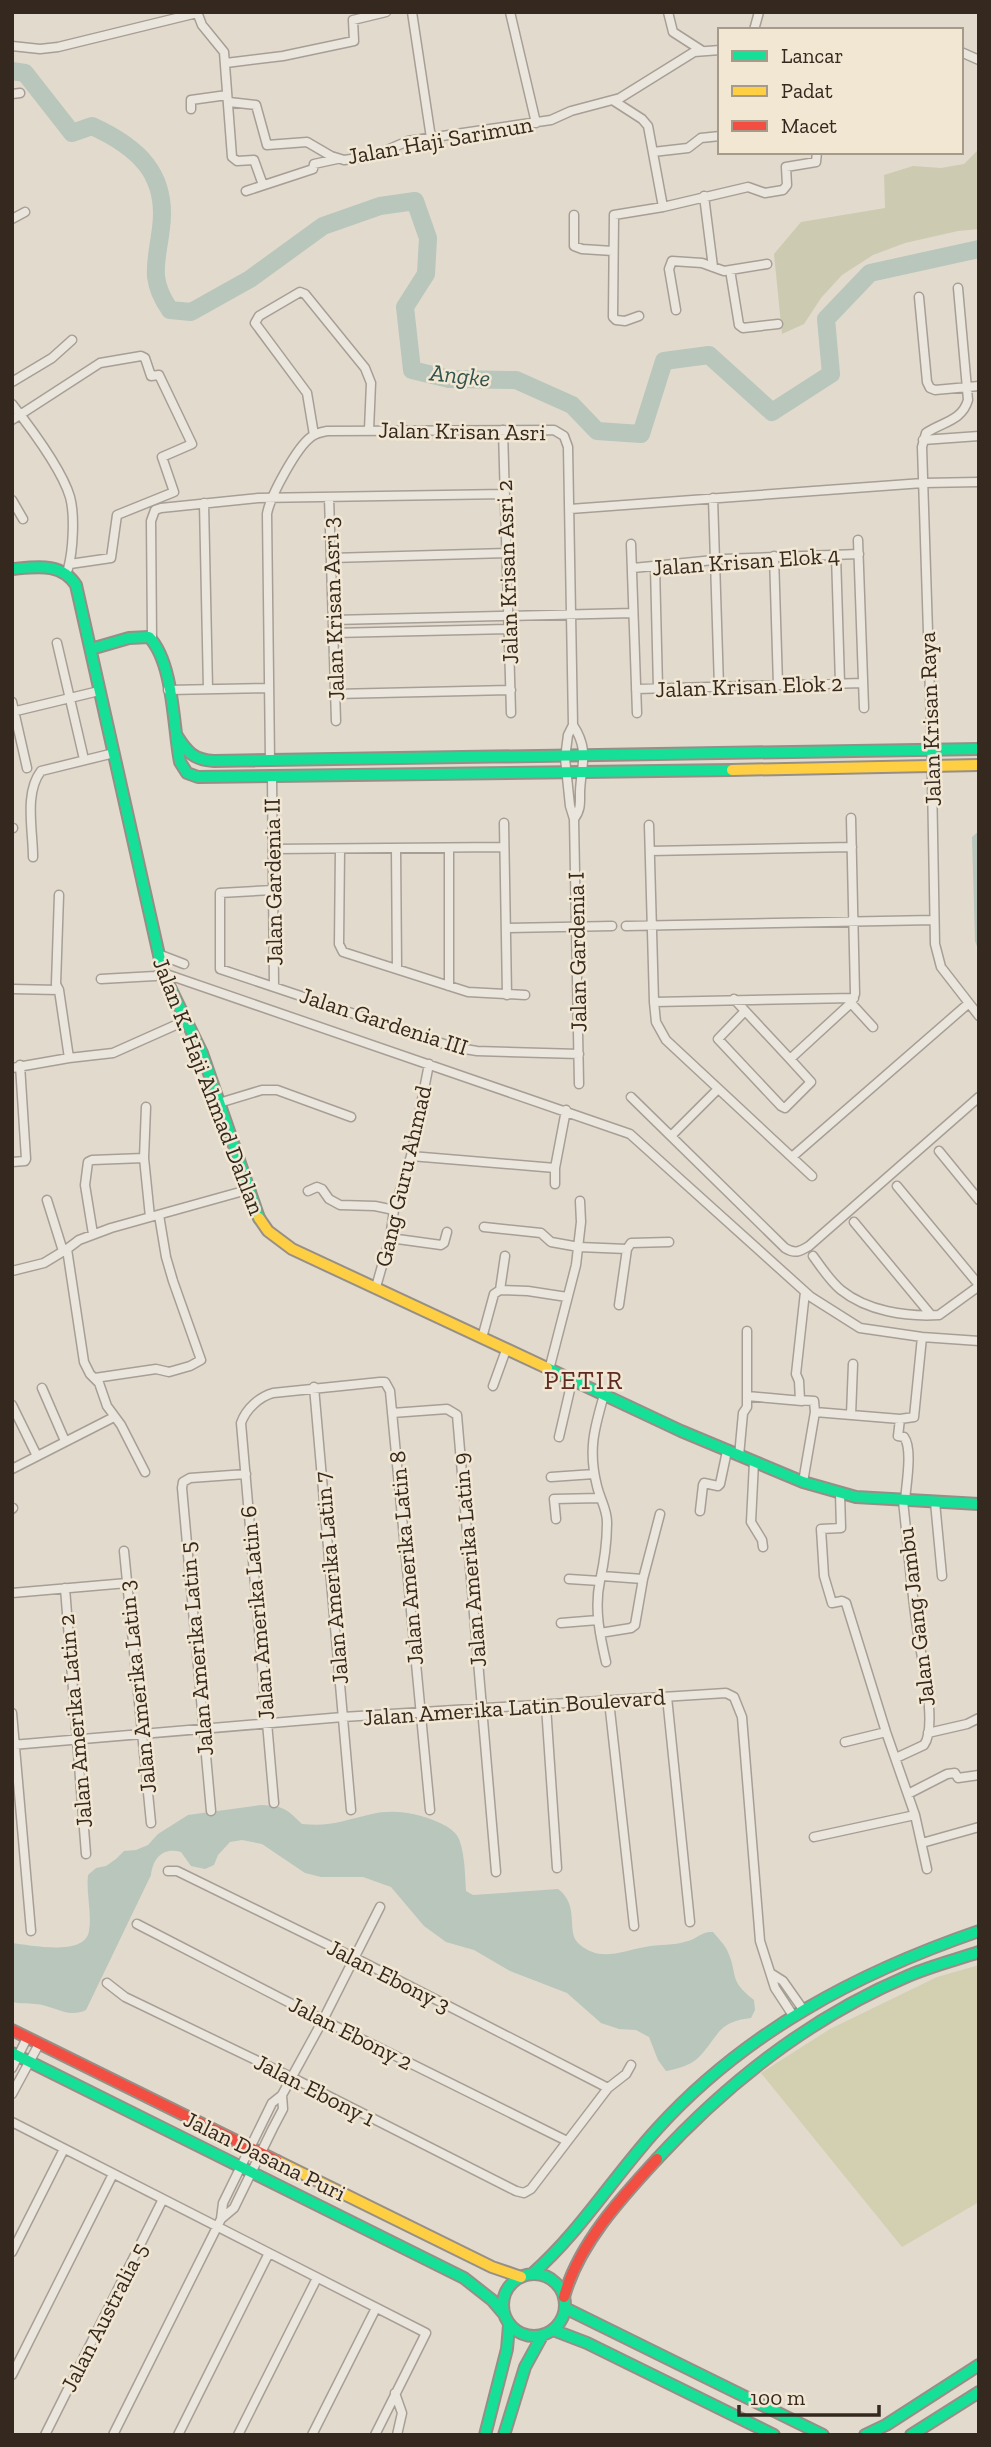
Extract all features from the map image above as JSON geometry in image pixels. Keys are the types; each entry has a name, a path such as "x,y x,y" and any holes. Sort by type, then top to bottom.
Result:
{"main road":[{"path":"12,569 69,568"},
{"name":"Jalan K. Haji Ahmad Dahlan","path":"69,568 91,649 94,693 108,754 161,965 202,1053 256,1214 275,1238 292,1249 572,1381 803,1482 856,1497 979,1504"},
{"path":"91,649 138,636 152,639 163,660 180,762 191,776 565,774 979,765"},
{"path":"176,734 188,754 196,760 565,758 979,750"},
{"path":"271,761 284,765 284,772 272,777 260,766 271,761"},
{"path":"979,1931 904,1957 797,2011 714,2075 666,2120 622,2168 556,2252 511,2283 505,2292 503,2303 509,2325 530,2337 542,2336 553,2330 561,2320 576,2266 599,2230 634,2185 679,2135 724,2092 773,2053 835,2013 908,1977 979,1952"},
{"name":"Jalan Dasana Puri","path":"12,2030 492,2267 526,2275"},
{"name":"Jalan Dasana Puri","path":"15,2055 464,2278 492,2300 504,2314"},
{"path":"526,2275 542,2275 552,2280 565,2303 823,2435"},
{"path":"485,2435 507,2349 509,2325"},
{"path":"553,2330 587,2343 774,2435"},
{"path":"504,2435 525,2367 542,2336"},
{"path":"865,2435 886,2425 979,2365"},
{"path":"911,2435 979,2392"}],"street":[{"path":"226,63 284,56 354,41 353,20 386,12"},
{"path":"412,12 431,138"},
{"path":"510,12 536,123"},
{"path":"668,12 673,32 701,50 718,50"},
{"path":"12,47 58,47 197,13 202,25 219,44 226,63 232,157 237,161 254,160 263,185"},
{"name":"Jalan Haji Sarimun","path":"228,98 256,105 267,145 307,142 337,159 373,156 408,141 536,123 614,101 688,55 701,50"},
{"path":"963,53 979,60"},
{"path":"191,109 191,100 228,98"},
{"path":"614,101 645,122 663,207"},
{"path":"653,152 685,149 701,138 718,136"},
{"path":"639,316 622,321 613,317 614,215 663,207 748,187 765,193 783,190 787,185 786,167 816,162 817,154"},
{"path":"246,191 313,169 314,164 337,159"},
{"path":"704,196 713,267"},
{"path":"12,219 25,212"},
{"path":"574,215 574,246 613,251"},
{"path":"676,310 670,283 671,262 702,263 720,271 767,264"},
{"path":"730,270 739,325 743,328 778,324"},
{"path":"958,288 967,387 966,407 956,418 926,433 923,440 979,436"},
{"path":"271,761 267,514 272,498 303,445 314,435 311,402 307,393 255,323 259,316 300,292 305,294 365,368 371,383 369,430"},
{"path":"919,297 927,382 930,388 935,390 979,386"},
{"path":"12,382 52,358 72,340"},
{"path":"12,404 16,417 57,471 69,496 72,520 69,568 111,558 117,515 174,492 162,457 192,444 159,375 151,376 145,358 141,356 100,363 16,417"},
{"name":"Jalan Krisan Asri","path":"314,435 327,431 369,430 554,430 564,436 568,447 570,509"},
{"name":"Jalan Krisan Asri 2","path":"503,430 511,713"},
{"name":"Jalan Krisan Raya","path":"923,440 937,960 979,1016"},
{"path":"573,725 570,509 923,483 979,482"},
{"path":"152,639 152,515 161,508 272,498 505,494"},
{"name":"Jalan Krisan Asri 3","path":"329,497 336,722"},
{"path":"713,498 719,687"},
{"path":"12,499 23,519"},
{"path":"204,503 208,689"},
{"path":"858,540 864,708"},
{"path":"631,544 636,713"},
{"path":"331,558 507,553"},
{"name":"Jalan Krisan Elok 4","path":"632,568 774,556 859,554"},
{"path":"836,555 840,683"},
{"path":"774,556 778,685"},
{"path":"654,567 658,688"},
{"path":"333,620 634,613"},
{"path":"333,633 509,629"},
{"path":"57,643 83,755"},
{"name":"Jalan Krisan Elok 2","path":"636,689 863,683"},
{"path":"168,690 269,688"},
{"path":"335,694 510,690"},
{"path":"27,768 13,708 94,693"},
{"name":"Jalan Gardenia I","path":"574,819 581,807 584,757 580,735 573,725 568,735 565,774 574,819 579,1084"},
{"path":"33,856 31,793 38,774 108,754"},
{"name":"Jalan Gardenia II","path":"272,777 274,986"},
{"path":"568,790 580,790"},
{"path":"851,818 854,922 852,1001 873,1027"},
{"path":"503,823 507,995"},
{"path":"649,825 654,1002 656,1022 661,1034 812,1176"},
{"path":"273,849 504,847"},
{"path":"650,851 852,847"},
{"path":"396,848 397,968"},
{"path":"449,848 449,986"},
{"path":"340,849 340,948 343,952 468,992 525,995"},
{"name":"Jalan Gardenia III","path":"273,890 220,893 220,967 464,1050 579,1054"},
{"path":"59,895 56,984 60,990 69,1058"},
{"path":"626,926 934,920"},
{"path":"506,928 612,926"},
{"path":"161,965 184,964"},
{"path":"101,979 155,976 161,965"},
{"path":"161,965 635,1137 805,1292 866,1330 979,1341"},
{"path":"12,989 60,990"},
{"path":"654,1002 734,999 852,1001"},
{"path":"734,999 811,1082 785,1108 718,1039 745,1011"},
{"path":"790,1059 852,1001"},
{"path":"792,1157 969,1003"},
{"path":"12,1162 26,1159 16,1067 122,1051 187,1020"},
{"name":"Gang Guru Ahmad","path":"376,1287 390,1238 394,1210 411,1156 429,1064"},
{"path":"671,1136 718,1089"},
{"path":"219,1103 262,1090 277,1090 351,1117"},
{"path":"631,1097 792,1252 800,1252 979,1097"},
{"path":"95,1378 156,1369 169,1372 201,1360 173,1281 154,1216 144,1158 146,1107"},
{"path":"555,1184 555,1168 566,1111"},
{"path":"939,1151 979,1200"},
{"path":"411,1156 555,1168"},
{"path":"93,1234 85,1185 87,1164 92,1160 144,1158"},
{"path":"813,1256 836,1285 863,1304 887,1311 931,1315 945,1312 979,1286 897,1186"},
{"path":"308,1191 317,1187 322,1189 329,1199 340,1205 375,1206 394,1210"},
{"path":"12,1271 44,1263 93,1234 247,1190"},
{"path":"47,1200 65,1250 84,1362 145,1472"},
{"path":"549,1370 579,1247 580,1201"},
{"path":"854,1222 931,1315"},
{"path":"484,1227 541,1233 551,1242 579,1247 627,1249"},
{"path":"390,1238 441,1245 444,1244 447,1232"},
{"path":"619,1305 627,1249 631,1244 669,1242"},
{"path":"500,1290 505,1256"},
{"path":"482,1338 494,1294 500,1290 567,1297"},
{"path":"802,1401 796,1374 805,1292"},
{"path":"739,1456 743,1413 747,1408 747,1331"},
{"path":"815,1412 900,1419 914,1417 922,1337"},
{"path":"493,1386 506,1350"},
{"path":"851,1415 853,1364"},
{"path":"559,1437 572,1381"},
{"name":"Jalan Amerika Latin 8","path":"314,1387 385,1382 390,1391 429,1810"},
{"name":"Jalan Amerika Latin 6","path":"274,1803 241,1423 244,1413 265,1395 314,1387"},
{"name":"Jalan Amerika Latin 7","path":"314,1387 351,1810"},
{"path":"42,1388 65,1441"},
{"path":"604,1395 592,1444 594,1474 600,1498 605,1506 607,1523 598,1620 606,1662"},
{"path":"747,1396 814,1401 815,1412 803,1482"},
{"path":"12,1405 37,1456"},
{"name":"Jalan Amerika Latin 9","path":"392,1413 447,1409 457,1415 496,1872"},
{"path":"12,1469 114,1417"},
{"name":"Jalan Gang Jambu","path":"897,1758 924,1745 928,1733 927,1675 918,1634 904,1500 908,1451 904,1437 898,1436 900,1419"},
{"path":"701,1511 703,1485 707,1482 720,1484 727,1451"},
{"path":"754,1462 751,1522 762,1540 763,1547"},
{"name":"Jalan Amerika Latin 5","path":"211,1811 182,1488 183,1482 190,1478 246,1474"},
{"path":"551,1477 594,1474"},
{"path":"840,1493 841,1528 821,1529 824,1576 832,1603 846,1603 915,1815 927,1869"},
{"path":"556,1519 554,1499 600,1498"},
{"path":"935,1502 942,1576"},
{"path":"600,1633 635,1625 643,1579 660,1514"},
{"name":"Jalan Amerika Latin 3","path":"124,1551 151,1823"},
{"path":"569,1579 643,1579"},
{"path":"12,1592 127,1583"},
{"name":"Jalan Amerika Latin 2","path":"65,1588 86,1854"},
{"path":"561,1623 598,1620"},
{"name":"Jalan Amerika Latin Boulevard","path":"14,1745 343,1717 726,1693 734,1697 742,1717 760,1941 775,1987 797,2011"},
{"path":"667,1697 690,1922"},
{"path":"608,1701 634,1926"},
{"path":"546,1706 557,1868"},
{"path":"12,1713 31,1931"},
{"path":"928,1733 967,1724 979,1718"},
{"path":"845,1742 886,1732"},
{"path":"908,1794 947,1774 955,1773 958,1778 979,1775"},
{"path":"814,1837 915,1815"},
{"path":"922,1843 979,1827"},
{"name":"Jalan Ebony 3","path":"169,1871 177,1871 355,1958 608,2088"},
{"path":"220,2223 223,2203 272,2103 282,2095 380,1907"},
{"name":"Jalan Ebony 2","path":"137,1924 567,2141"},
{"name":"Jalan Ebony 1","path":"107,1983 125,1997 291,2077 516,2191 524,2193 531,2189 567,2141"},
{"path":"12,2067 15,2055 27,2038"},
{"path":"12,2094 39,2044"},
{"path":"567,2141 608,2088 628,2072 631,2065"},
{"path":"113,2435 220,2223 234,2208 261,2154 283,2109 282,2095"},
{"path":"14,2126 163,2199 220,2223 269,2253 426,2333 375,2435"},
{"path":"12,2252 64,2149"},
{"path":"12,2375 113,2174"},
{"name":"Jalan Australia 5","path":"45,2435 163,2199"},
{"path":"178,2435 269,2253"},
{"path":"238,2435 317,2278"},
{"path":"312,2435 376,2308"},
{"path":"395,2393 402,2413 397,2435"}],"shaded area":[{"path":"979,149 979,229 905,243 873,255 842,275 821,298 804,324 782,334 774,254 801,222 885,208 884,175 913,166 941,168 964,164"},
{"path":"979,831 979,952 975,941 972,837"},
{"path":"261,1805 284,1809 302,1824 312,1825 330,1824 381,1812 410,1813 438,1822 453,1831 459,1839 464,1860 466,1891 473,1895 558,1889 569,1902 575,1938 594,1953 611,1954 677,1944 713,1932 727,1950 740,1987 754,2000 755,2010 751,2018 724,2027 694,2061 666,2071 658,2060 649,2037 636,2030 619,2029 601,2023 567,1993 510,1971 474,1950 446,1942 424,1926 391,1887 363,1877 321,1877 305,1873 262,1844 242,1840 230,1842 218,1855 214,1865 205,1869 191,1866 181,1852 169,1851 160,1855 86,2010 73,2013 42,2005 12,2002 12,1943 68,1947 85,1939 90,1924 88,1875 96,1868 106,1866 124,1851 148,1845 158,1834 188,1815"},
{"path":"979,1965 979,2202 902,2247 761,2073 830,2029 937,1977"}],"waterway":[{"name":"Angke","path":"12,71 25,73 72,133 92,126 123,143 146,165 160,192 162,209 156,279 170,310 191,312 250,279 323,226 380,206 415,201 428,238 426,274 405,307 412,370 449,379 516,380 572,405 597,431 641,434 664,361 709,355 772,412 831,374 826,319 870,273 979,249"}],"traffic: fast":[{"path":"12,569 55,569 76,585 163,973 202,1053 259,1218"},
{"path":"91,649 129,638 149,637 157,648 168,679 180,762 187,773 198,777 732,770"},
{"path":"177,736 192,754 214,761 979,749"},
{"path":"547,1368 681,1431 803,1482 856,1497 979,1504"},
{"path":"532,2274 566,2240 657,2129 691,2094 727,2063 805,2009 890,1966 979,1931"},
{"path":"657,2159 742,2078 805,2032 872,1992 934,1966 979,1952"},
{"path":"12,2053 464,2278 492,2300 504,2314"},
{"path":"528,2274 540,2274 556,2283 563,2293 565,2305 563,2317 556,2327 540,2336 528,2336 517,2331 508,2322 503,2311 503,2299 508,2288 517,2279 528,2274"},
{"path":"565,2308 823,2435"},
{"path":"485,2435 507,2349 509,2325"},
{"path":"553,2330 587,2343 774,2435"},
{"path":"504,2435 525,2367 542,2336"},
{"path":"865,2435 886,2425 979,2365"},
{"path":"911,2435 979,2392"}],"traffic: slow":[{"path":"732,770 979,765"},
{"path":"259,1218 268,1231 292,1249 547,1368"},
{"path":"277,2161 492,2267 521,2277"}],"traffic: jam":[{"path":"12,2030 277,2161"},
{"path":"564,2297 579,2259 602,2223 657,2159"}],"district":[{"name":"PETIR","path":"584,1380"}]}
